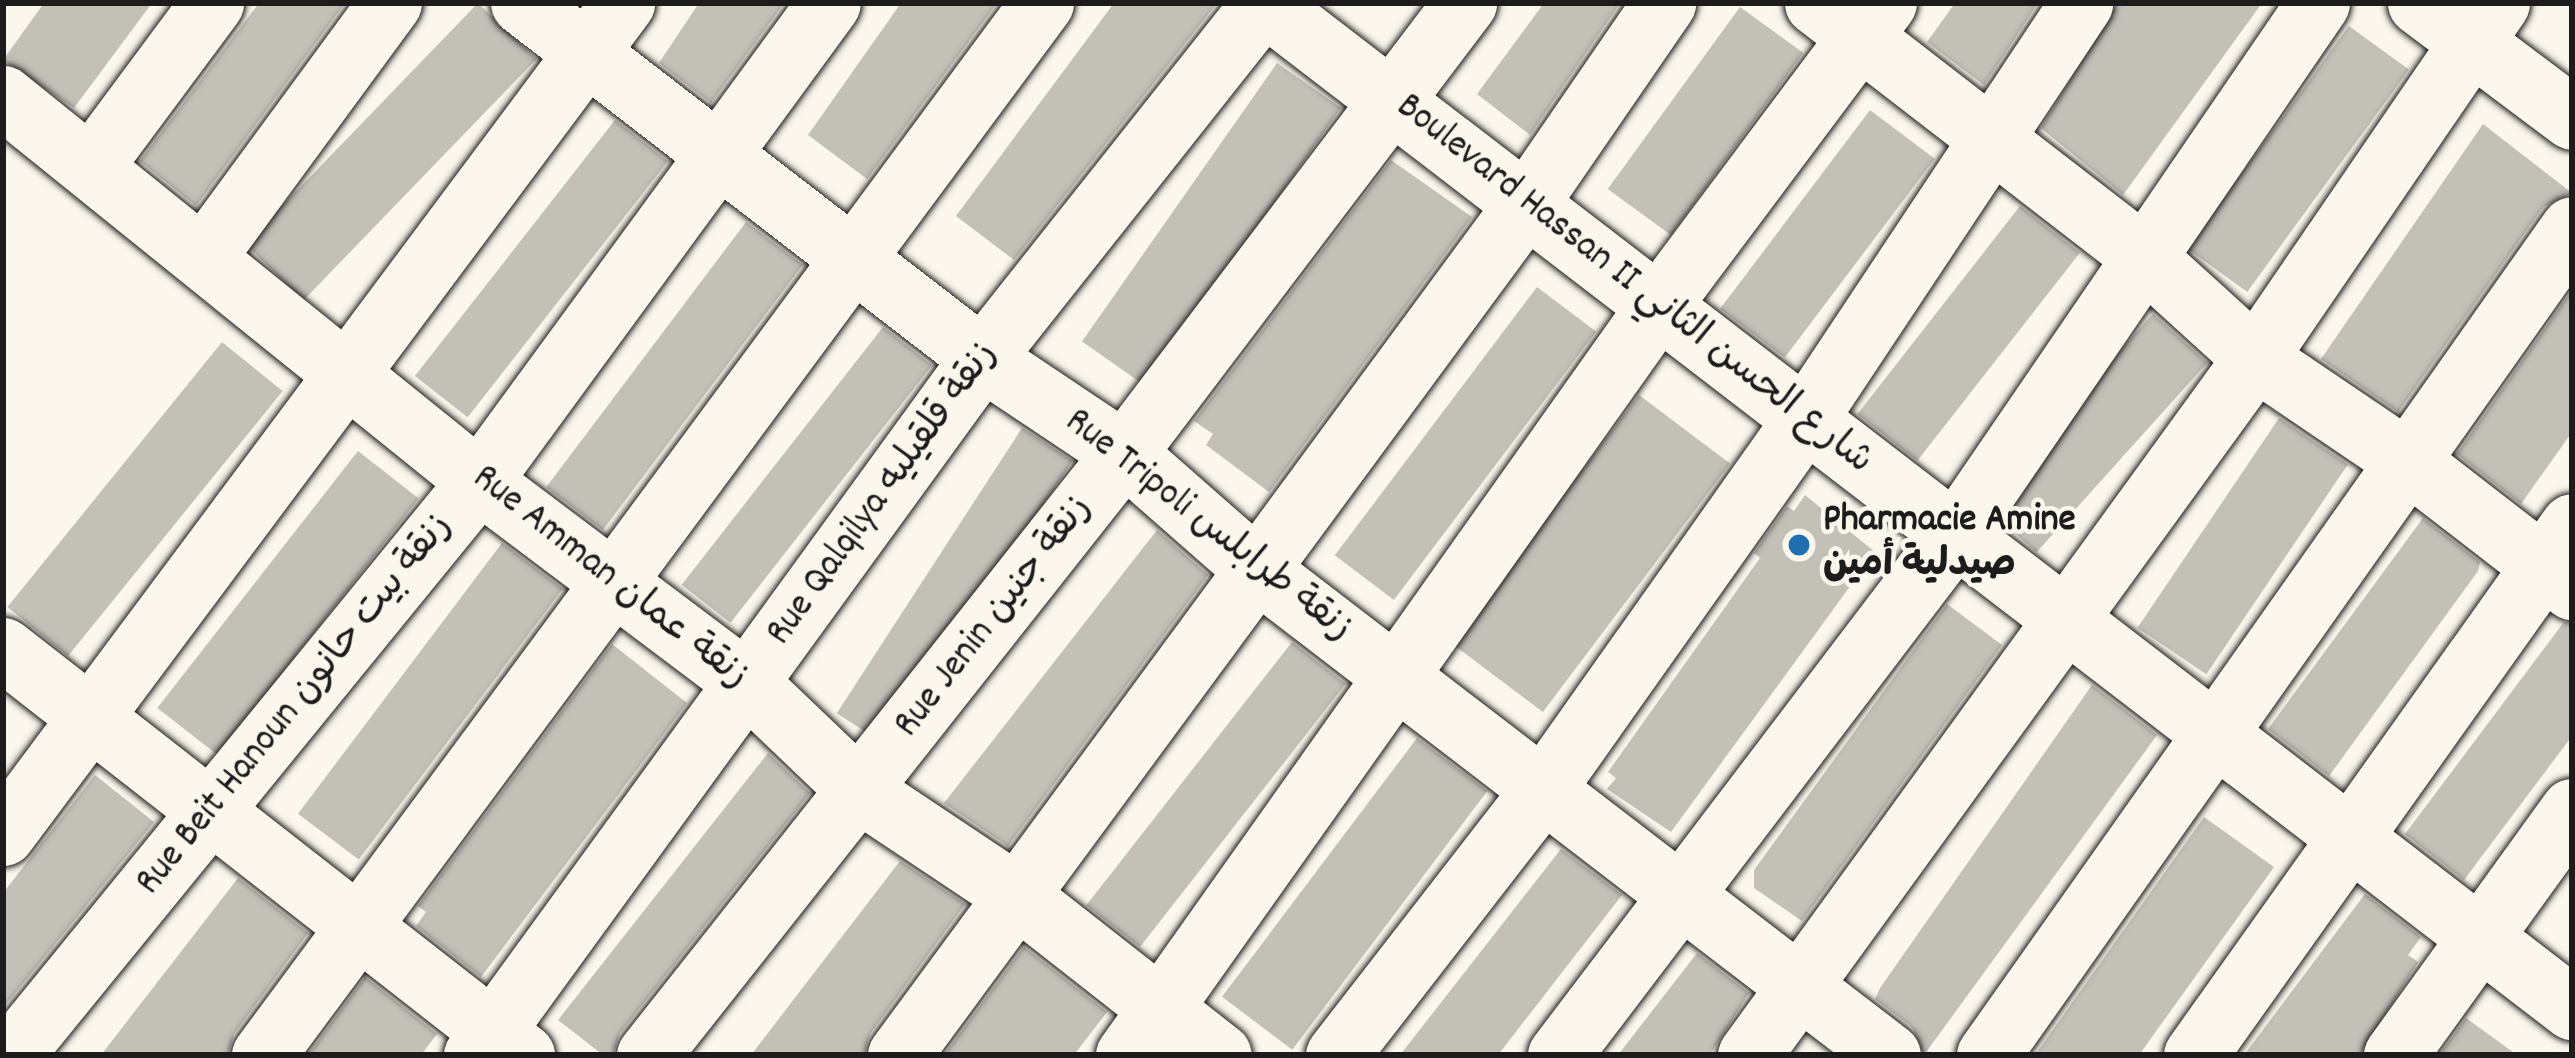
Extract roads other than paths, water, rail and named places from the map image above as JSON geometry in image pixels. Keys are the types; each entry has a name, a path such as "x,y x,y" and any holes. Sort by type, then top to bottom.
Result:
{"street":[{"path":"92,166 212,3"},
{"path":"204,256 390,3"},
{"name":"Rue Tripoli زنقة طرابلس","path":"522,3 722,152 982,358 1124,453 1256,569 1889,1055"},
{"path":"3,833 91,722 623,3"},
{"name":"Rue Beit Hanoun زنقة بيت حانون","path":"11,1055 478,481 829,3"},
{"path":"262,1055 618,581 848,255 1042,3"},
{"name":"Boulevard Hassan II شارع الحسن الثاني","path":"1264,3 1955,534 2068,615 2216,735 2572,1008"},
{"name":"Rue Qalqilya زنقة قلقيليه","path":"497,1047 747,683 982,358 1264,3"},
{"name":"Rue Jenin زنقة جنين","path":"648,1055 1124,453 1465,3"},
{"path":"899,1055 1526,204 1664,3"},
{"path":"1337,1055 1544,789 1805,419 2080,3"},
{"path":"1559,1055 1955,534 2318,3"},
{"path":"2419,3 2484,22 2572,118"},
{"path":"1144,1032 1658,306 1854,15 1990,138 2143,256 2255,358 2562,560 2195,1055"},
{"path":"1749,1055 2255,358 2484,22"},
{"name":"Rue Amman زنقة عمان","path":"3,97 349,370 478,481 618,581 747,683 860,791 1016,895 1144,1032 1220,1055"},
{"path":"1988,1055 2572,228"},
{"path":"3,650 358,928 497,1047"},
{"path":"2396,1055 2572,810"}],"place":[{"name":"Pharmacie Amine صيدلية أمين","path":"1799,545"}]}
